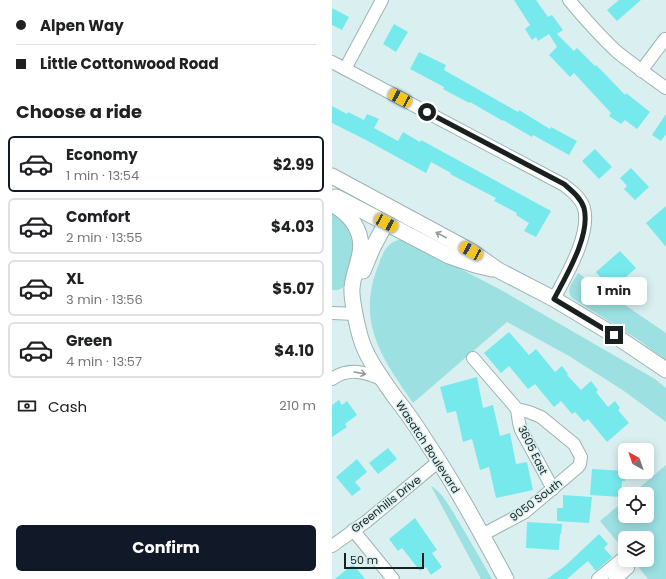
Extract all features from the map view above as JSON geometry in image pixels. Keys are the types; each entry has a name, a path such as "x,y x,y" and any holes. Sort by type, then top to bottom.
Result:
{"main road":[{"path":"332,176 471,251 498,270 554,299 666,370"},
{"path":"332,185 370,206 378,212 386,223"},
{"path":"332,196 449,256 475,265 498,270"},
{"name":"Wasatch Boulevard","path":"332,204 343,211 352,220 361,240 360,254 354,273 352,290 360,334 366,352 383,380 439,461 506,579"},
{"name":"Wasatch Boulevard","path":"356,314 360,282 364,268 386,223"}],"street":[{"path":"345,69 382,0"},
{"path":"570,0 591,26 610,45 641,71 666,88"},
{"path":"641,71 665,39"},
{"path":"332,62 564,184 573,191 584,208 585,219 583,234 577,254 554,299"},
{"path":"332,313 356,314"},
{"path":"473,358 517,409"},
{"path":"334,378 344,373 353,371 383,380"},
{"name":"3605 East","path":"552,489 521,430 517,409 529,412 541,418 574,444 581,457"},
{"name":"9050 South","path":"482,535 524,512 578,467 581,457"},
{"name":"Greenhills Drive","path":"332,546 367,521 439,461"},
{"path":"353,530 393,579"},
{"path":"598,579 621,560 628,568 615,579"}],"shaded area":[{"path":"332,211 338,215 352,231 354,238 346,282 344,287 338,290 332,290"},
{"path":"403,239 503,291 655,379 666,388 666,422 624,391 569,356 507,322 413,403 391,371 376,339 371,323 370,305 372,286 378,266 386,248 393,242"},
{"path":"578,273 666,333 666,360 637,339 572,298 569,292 572,282"},
{"path":"666,465 666,579 648,579 639,567 654,567 654,531 618,531 618,543 600,521 618,506 618,523 654,523 654,487 640,487 650,479 654,479 654,475"},
{"path":"431,486 439,492 448,504 492,579 481,579"}],"building":[{"path":"514,0 536,0 548,17 552,15 563,30 557,34 574,51 577,48 625,95 626,93 650,112 637,129 625,120 621,124 609,116 611,113 574,73 570,77 549,55 557,47 549,34 538,41 536,37 532,40 525,29 530,25"},
{"path":"619,0 641,0 617,21 607,10"},
{"path":"332,8 349,17 342,30 332,25"},
{"path":"394,24 408,32 396,52 383,44"},
{"path":"419,52 446,65 444,70 518,112 519,110 550,129 551,127 577,141 569,155 533,135 532,137 470,102 469,103 443,89 444,87 410,69"},
{"path":"332,106 347,114 348,112 364,120 367,114 379,119 374,128 398,141 403,132 420,142 421,140 551,211 536,237 524,231 529,223 516,215 517,213 494,201 496,198 450,174 451,173 431,162 426,173 332,123"},
{"path":"666,114 666,134 661,141 652,135"},
{"path":"595,149 612,167 599,179 582,161"},
{"path":"631,168 649,187 635,200 624,189 627,186 620,178"},
{"path":"666,206 666,247 646,223"},
{"path":"620,251 636,268 618,284 612,277 605,283 596,272"},
{"path":"509,332 529,355 536,349 555,372 562,366 568,374 567,375 581,390 591,381 598,390 596,392 608,407 615,401 620,408 618,410 629,423 607,442 588,419 584,422 575,412 572,414 561,401 554,407 535,384 528,389 509,366 501,373 484,353"},
{"path":"477,377 483,408 493,405 500,436 510,433 516,464 527,462 533,490 496,498 489,467 480,470 472,439 463,442 456,411 447,413 440,387"},
{"path":"339,400 342,405 347,401 357,415 345,424 347,427 332,437 332,405"},
{"path":"388,448 397,459 378,474 369,463"},
{"path":"357,459 367,472 355,482 361,489 352,496 336,477"},
{"path":"592,469 618,471 618,479 625,479 625,481 622,481 622,487 618,487 618,497 590,495"},
{"path":"563,495 592,497 589,523 557,521 557,508 563,508"},
{"path":"415,518 437,550 432,553 442,567 431,575 426,567 420,571 402,548 398,551 389,539"},
{"path":"527,522 562,524 559,550 526,548"},
{"path":"599,534 608,544 604,548 612,557 596,571 588,561 567,579 547,579 565,566"},
{"path":"353,564 365,579 335,579"}],"route":[{"path":"427,112 564,184 573,191 584,208 585,219 583,234 577,254 554,299 614,335"}]}
